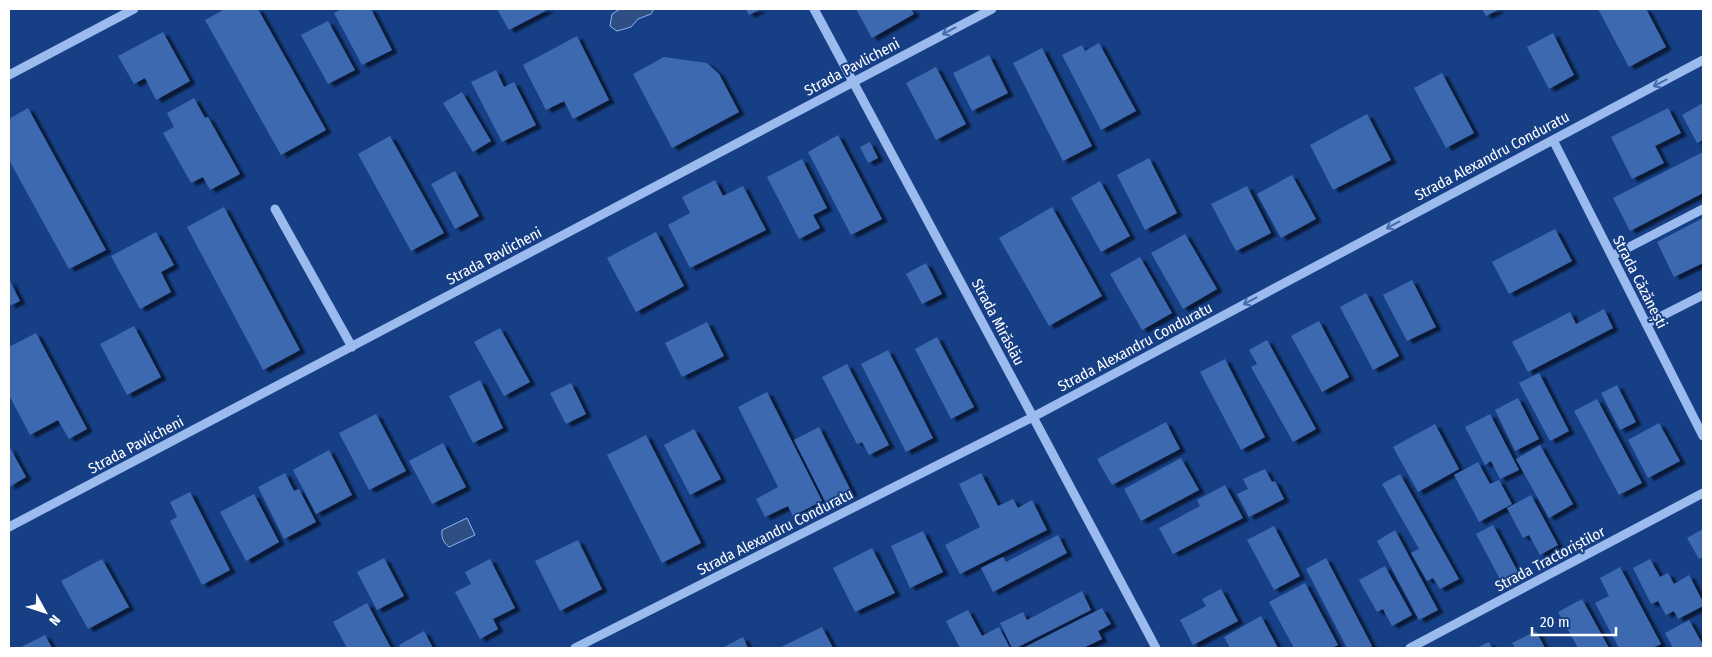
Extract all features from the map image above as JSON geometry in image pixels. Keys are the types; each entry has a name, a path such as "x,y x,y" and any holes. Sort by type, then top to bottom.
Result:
{"street":[{"path":"9,75 134,9"},
{"name":"Strada Mirăslău","path":"814,9 1156,648"},
{"name":"Strada Pavlicheni","path":"9,527 992,9"},
{"name":"Strada Alexandru Conduratu","path":"575,648 1033,417 1703,60"},
{"name":"Strada Căzănești","path":"1553,140 1703,436"},
{"path":"275,209 352,347"},
{"path":"1612,256 1703,209"},
{"path":"1646,324 1703,295"},
{"name":"Strada Tractoriștilor","path":"1410,648 1703,493"}],"water":[{"path":"620,9 654,9 651,14 638,19 631,27 617,31 610,26 612,14"},
{"path":"467,518 475,535 449,547 443,540 442,530"}],"building":[{"path":"225,9 258,9 326,130 281,155 205,20"},
{"path":"342,9 371,9 392,50 362,65 334,13"},
{"path":"497,9 549,9 509,30"},
{"path":"746,9 761,9 749,15"},
{"path":"856,9 911,9 914,14 872,38"},
{"path":"1482,9 1500,9 1486,16"},
{"path":"1598,9 1646,9 1666,47 1629,67"},
{"path":"328,21 355,70 328,84 301,35"},
{"path":"163,32 190,81 156,100 145,78 134,84 118,56"},
{"path":"1553,33 1574,75 1549,89 1527,47"},
{"path":"577,36 609,100 573,119 564,101 546,110 523,65"},
{"path":"1099,43 1136,111 1101,130 1062,55 1082,45 1085,51"},
{"path":"1042,48 1092,146 1063,161 1013,63"},
{"path":"989,55 1008,93 972,111 953,73"},
{"path":"664,57 707,63 719,74 739,112 672,148 633,74"},
{"path":"936,67 966,124 936,140 906,83"},
{"path":"496,70 504,87 514,82 536,125 502,142 471,82"},
{"path":"1442,73 1474,133 1446,148 1414,88"},
{"path":"462,92 491,141 473,152 443,103"},
{"path":"194,98 205,118 208,117 240,174 210,190 203,177 191,183 163,133 174,127 167,113"},
{"path":"1703,103 1703,140 1697,143 1682,115"},
{"path":"28,108 106,250 69,269 9,160 9,119"},
{"path":"1668,108 1681,133 1655,146 1664,163 1632,179 1611,137"},
{"path":"1367,114 1391,160 1333,190 1310,145"},
{"path":"838,135 882,219 851,235 808,152"},
{"path":"390,136 444,233 411,251 358,154"},
{"path":"870,142 878,158 868,163 860,147"},
{"path":"1703,152 1703,193 1630,231 1613,198"},
{"path":"1149,158 1177,213 1145,230 1117,175"},
{"path":"802,159 827,208 813,215 820,228 799,239 767,177"},
{"path":"455,171 479,216 455,229 431,184"},
{"path":"1292,175 1316,219 1281,238 1257,194"},
{"path":"715,180 723,196 743,186 766,230 690,268 668,225 690,213 682,197"},
{"path":"1100,181 1130,236 1101,252 1071,198"},
{"path":"1247,186 1271,233 1236,251 1211,204"},
{"path":"224,207 300,350 263,370 187,227"},
{"path":"1052,207 1102,296 1049,326 999,238"},
{"path":"1703,218 1703,263 1674,277 1657,242"},
{"path":"1555,229 1572,261 1509,294 1492,262"},
{"path":"156,232 174,265 161,272 171,292 140,309 111,256"},
{"path":"656,232 684,286 636,312 607,258"},
{"path":"1185,234 1217,289 1183,309 1151,253"},
{"path":"1140,257 1172,313 1142,330 1110,274"},
{"path":"926,263 942,294 922,304 906,274"},
{"path":"9,279 20,301 9,306"},
{"path":"1412,280 1436,327 1407,341 1383,295"},
{"path":"1366,293 1399,356 1373,370 1340,307"},
{"path":"1604,309 1613,328 1528,372 1512,342 1570,312 1576,324"},
{"path":"1319,321 1349,377 1322,392 1291,336"},
{"path":"707,322 724,356 682,377 665,343"},
{"path":"134,326 161,377 127,395 100,344"},
{"path":"500,328 530,382 504,396 474,342"},
{"path":"36,333 87,429 69,439 58,420 30,435 9,395 9,347"},
{"path":"937,337 974,407 951,419 915,349"},
{"path":"1267,340 1316,429 1293,442 1251,367 1257,364 1249,350"},
{"path":"888,350 933,438 906,452 861,364"},
{"path":"1225,359 1265,437 1241,450 1200,372"},
{"path":"847,364 889,445 869,455 862,442 857,444 822,377"},
{"path":"1539,373 1569,431 1550,441 1519,383"},
{"path":"480,380 503,428 473,443 449,396"},
{"path":"571,383 586,414 566,424 550,393"},
{"path":"1617,385 1636,422 1620,430 1601,393"},
{"path":"767,392 822,501 793,516 788,506 765,517 756,499 778,487 738,407"},
{"path":"1518,398 1539,439 1515,451 1495,410"},
{"path":"1597,399 1642,483 1619,495 1574,411"},
{"path":"376,414 406,471 369,490 339,433"},
{"path":"1490,414 1519,470 1500,479 1491,461 1485,465 1465,427"},
{"path":"1166,422 1180,449 1112,485 1097,459"},
{"path":"1659,423 1680,461 1648,478 1628,440"},
{"path":"1435,424 1459,469 1418,492 1393,447"},
{"path":"819,427 852,493 827,505 794,440"},
{"path":"694,429 721,479 690,495 664,445"},
{"path":"646,435 701,543 662,563 607,455"},
{"path":"443,443 466,487 432,504 409,461"},
{"path":"1540,445 1573,504 1549,518 1516,459"},
{"path":"9,446 26,477 9,487"},
{"path":"329,450 352,495 316,514 293,470"},
{"path":"1181,458 1199,490 1141,521 1124,489"},
{"path":"1478,462 1490,484 1499,480 1512,504 1479,522 1454,475"},
{"path":"1265,469 1272,482 1275,481 1284,499 1249,517 1237,494 1248,489 1243,479"},
{"path":"285,473 294,491 299,489 316,522 284,539 258,487"},
{"path":"981,473 998,506 1013,499 1018,508 1032,500 1047,530 960,574 945,545 980,527 959,484"},
{"path":"1400,474 1459,579 1440,589 1433,578 1427,581 1411,553 1419,549 1382,484"},
{"path":"1225,485 1243,518 1173,554 1159,528 1200,506 1197,500"},
{"path":"190,492 230,570 202,585 170,521 177,517 170,502"},
{"path":"254,494 279,542 246,561 220,512"},
{"path":"1531,495 1558,545 1540,555 1529,535 1523,538 1507,508"},
{"path":"1493,525 1518,572 1501,581 1476,534"},
{"path":"1274,526 1300,576 1274,590 1247,540"},
{"path":"1703,529 1703,557 1699,559 1687,538"},
{"path":"1395,530 1438,610 1419,620 1377,541"},
{"path":"923,531 943,572 910,588 891,546"},
{"path":"1058,535 1067,553 993,592 981,568 1003,557 1006,562"},
{"path":"578,540 602,589 560,611 535,561"},
{"path":"872,548 895,593 855,612 833,568"},
{"path":"384,558 404,596 377,610 357,572"},
{"path":"1326,558 1372,646 1368,648 1347,648 1306,569"},
{"path":"102,559 129,607 88,629 61,581"},
{"path":"490,559 515,608 493,619 498,629 480,639 455,592 471,584 465,572"},
{"path":"1650,559 1660,577 1668,573 1674,584 1689,575 1703,602 1703,606 1678,619 1674,611 1666,615 1658,601 1651,604 1633,568"},
{"path":"1385,566 1412,615 1392,626 1383,609 1377,612 1359,580"},
{"path":"1620,567 1661,644 1652,648 1619,648 1595,603 1609,596 1600,578"},
{"path":"1305,583 1338,645 1331,648 1294,648 1269,602"},
{"path":"1221,589 1238,621 1193,645 1180,620 1206,606 1202,599"},
{"path":"1082,591 1091,610 1016,648 1012,648 1000,623 1023,612 1027,620"},
{"path":"1582,599 1609,648 1578,648 1558,612"},
{"path":"367,603 391,648 347,648 333,622"},
{"path":"1102,608 1111,624 1098,631 1102,639 1083,648 1023,648"},
{"path":"968,610 982,636 999,627 1010,648 960,648 946,621"},
{"path":"1261,616 1278,648 1230,648 1224,637"},
{"path":"1689,620 1703,648 1673,648 1665,633"},
{"path":"822,627 833,648 779,648"},
{"path":"424,631 433,648 400,648 399,645"},
{"path":"1536,631 1545,648 1515,648 1512,643"},
{"path":"45,635 52,648 19,648"},
{"path":"743,637 748,648 722,648"},
{"path":"1489,642 1492,648 1476,648"}]}
